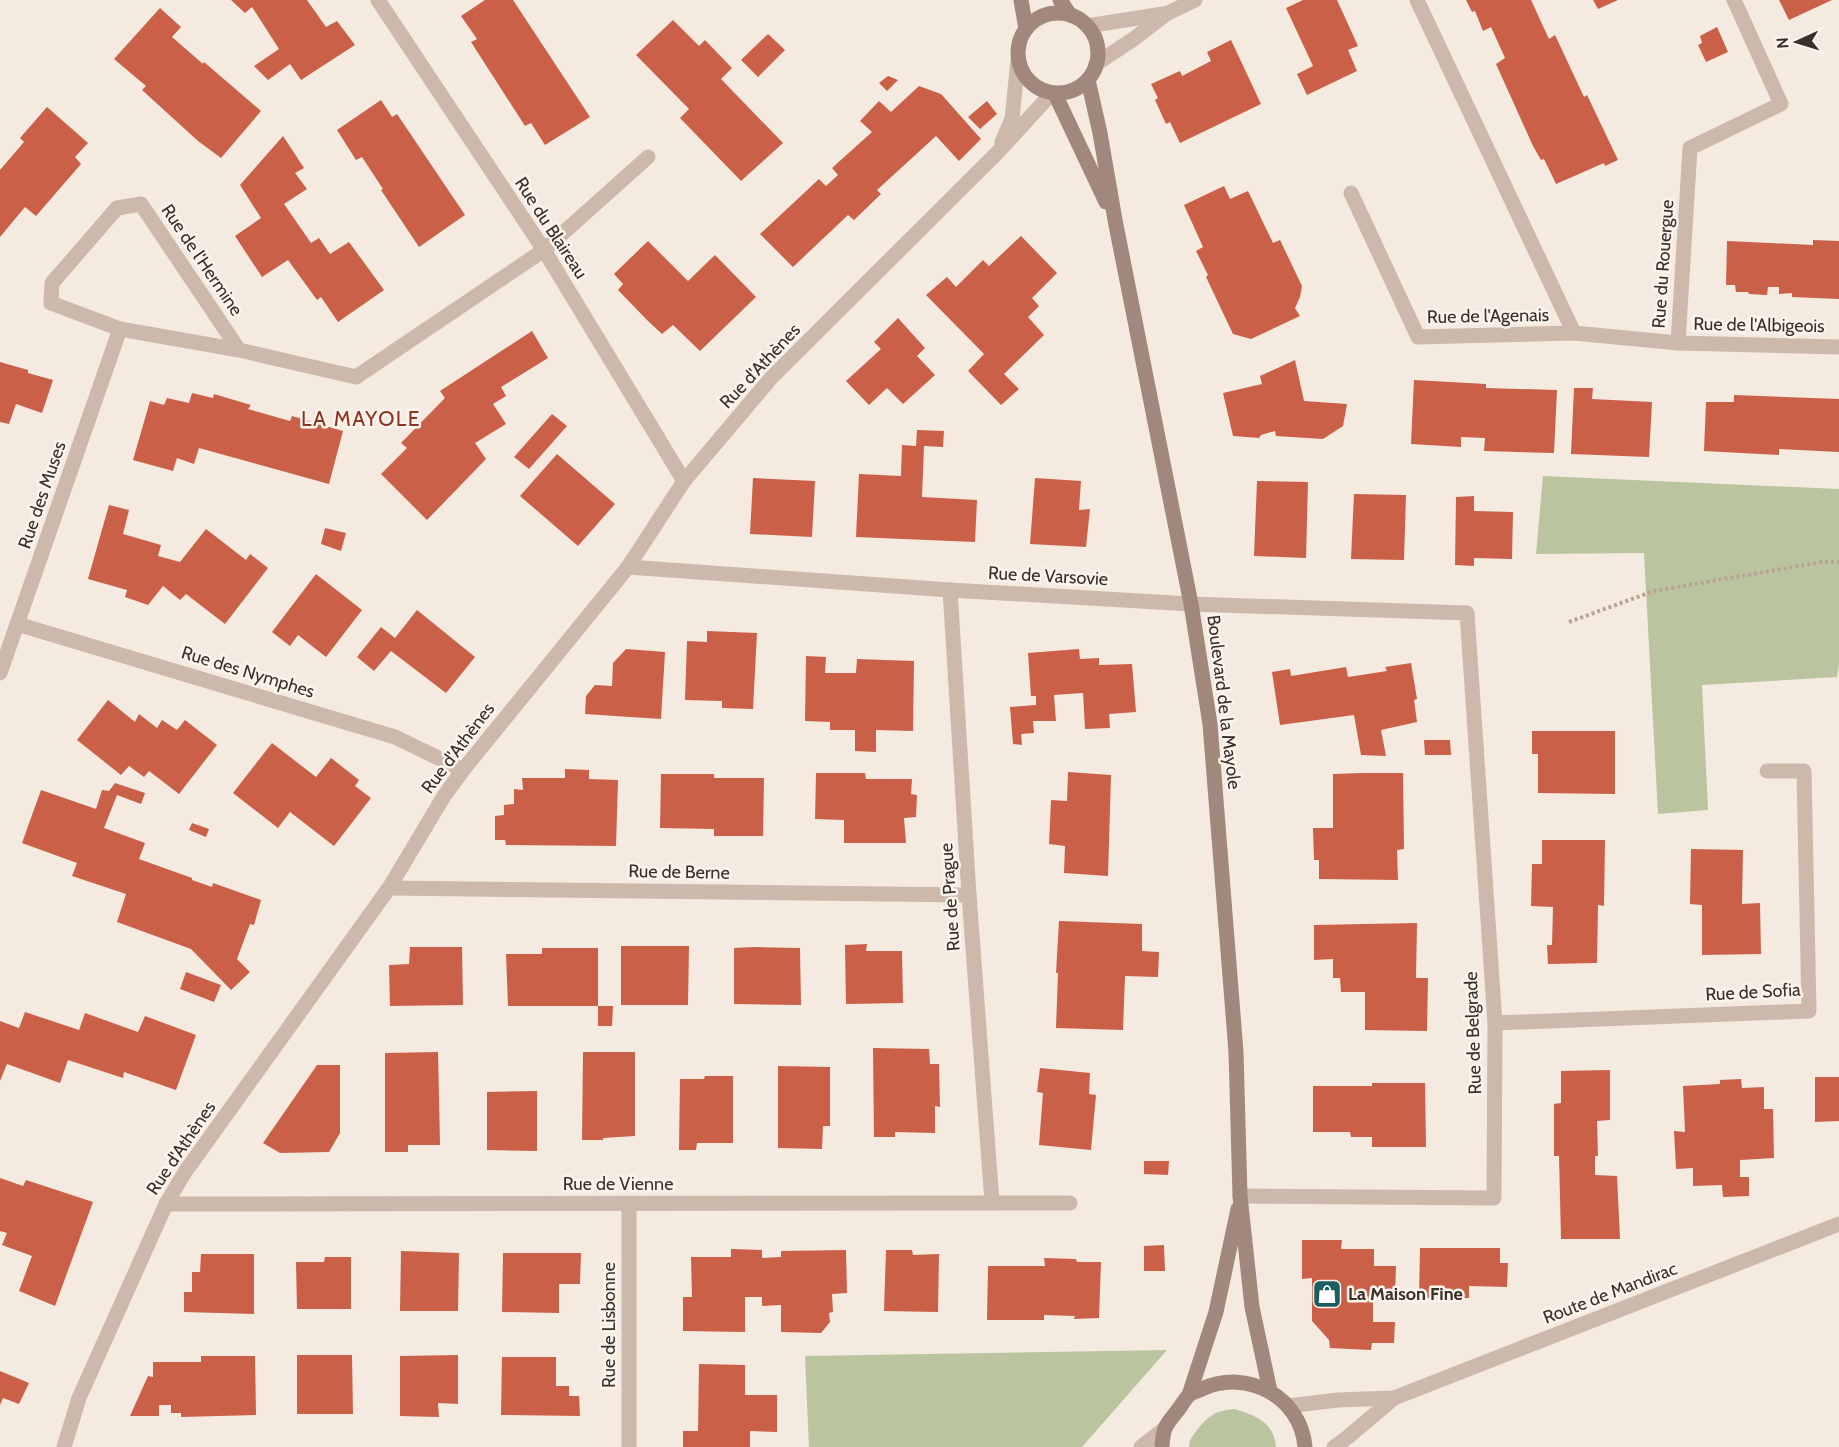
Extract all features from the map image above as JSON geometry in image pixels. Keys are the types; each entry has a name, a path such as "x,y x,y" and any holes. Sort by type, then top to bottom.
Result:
{"main road":[{"path":"1021,0 1026,29"},
{"path":"1060,0 1070,15 1087,26 1097,46 1096,64 1088,80 1070,92 1053,94 1039,90 1027,79 1018,60 1020,41 1026,29 1036,19 1055,13 1070,15"},
{"name":"Boulevard de la Mayole","path":"1088,80 1191,604 1210,724 1236,1052 1240,1196 1252,1307 1270,1391"},
{"name":"Boulevard de la Mayole","path":"1053,94 1115,220"},
{"name":"Boulevard de la Mayole","path":"1189,1395 1216,1312 1240,1196"},
{"path":"1162,1447 1163,1430 1189,1395 1214,1383 1242,1382 1270,1391 1288,1406 1304,1434 1305,1447"}],"street":[{"name":"Rue du Blaireau","path":"378,0 544,250 684,481"},
{"path":"1096,64 1166,14 1195,0"},
{"path":"1417,0 1574,333"},
{"name":"Rue du Rouergue","path":"1574,333 1678,343 1690,148 1781,104 1734,0"},
{"path":"1087,26 1166,14"},
{"name":"Rue d'Athènes","path":"998,152 1012,119 1018,60"},
{"name":"Rue d'Athènes","path":"64,1447 79,1398 166,1204 185,1172 389,888 444,796 463,770 628,567 684,481 772,378 1053,94"},
{"name":"Rue de l'Hermine","path":"239,350 141,204 117,208 52,283 51,303 120,330 239,350 356,377 544,250 648,157"},
{"name":"Rue de l'Agenais","path":"1351,193 1418,337 1574,333"},
{"name":"Rue des Muses","path":"0,673 120,330"},
{"name":"Rue de l'Albigeois","path":"1678,343 1839,347"},
{"name":"Rue de Varsovie","path":"628,567 950,590 1191,604 1467,613"},
{"name":"Rue de Prague","path":"950,590 969,895 992,1202"},
{"name":"Rue de Belgrade","path":"1240,1196 1494,1197 1495,1023 1467,613"},
{"name":"Rue des Nymphes","path":"17,624 395,737 463,770"},
{"name":"Rue de Sofia","path":"1495,1023 1809,1011 1804,771 1767,771"},
{"name":"Rue de Berne","path":"389,888 969,895"},
{"name":"Rue de Vienne","path":"166,1204 1070,1203"},
{"name":"Rue de Lisbonne","path":"629,1204 629,1447"},
{"name":"Route de Mandirac","path":"1334,1447 1394,1398 1839,1224"},
{"name":"Route de Mandirac","path":"1288,1406 1338,1400 1394,1398"},
{"path":"1141,1447 1163,1430"}],"path":[{"path":"1569,622 1654,591 1822,562 1839,562"}],"green space":[{"path":"1543,476 1839,489 1839,663 1837,677 1702,685 1708,810 1658,814 1644,553 1536,554"},
{"path":"1167,1350 1082,1447 809,1447 805,1356"},
{"path":"1234,1409 1262,1421 1272,1431 1276,1447 1189,1447 1193,1436 1209,1417"}],"building":[{"path":"231,0 307,0 326,27 337,21 355,45 301,80 290,64 268,80 254,66 279,49 252,7 245,13"},
{"path":"485,0 513,0 590,117 545,145 531,123 525,126 471,42 477,39 461,16"},
{"path":"1303,0 1337,0 1358,46 1348,50 1357,71 1307,95 1297,74 1313,66 1286,8"},
{"path":"1466,0 1531,0 1549,39 1555,35 1584,97 1587,95 1618,160 1605,166 1604,163 1556,184 1544,159 1541,160 1533,146 1496,64 1505,58 1491,27 1483,31 1475,11 1472,12"},
{"path":"1593,0 1618,0 1598,9"},
{"path":"1779,0 1832,0 1789,20"},
{"path":"160,8 181,27 172,37 261,111 221,158 198,141 142,90 146,86 114,59"},
{"path":"673,20 699,46 705,40 732,68 721,79 783,143 741,181 680,118 689,109 636,55"},
{"path":"1717,27 1728,52 1706,62 1698,45 1702,43 1700,36"},
{"path":"768,34 785,50 758,77 741,60"},
{"path":"1231,40 1261,104 1180,143 1170,122 1166,124 1155,100 1158,98 1151,84 1180,71 1182,76 1211,61 1207,52"},
{"path":"888,76 898,80 887,91 879,83"},
{"path":"919,86 941,94 981,139 959,161 936,136 877,190 881,194 854,220 848,215 793,267 760,234 819,179 826,186 838,175 832,168 872,132 860,121 879,101 891,112"},
{"path":"381,100 392,117 397,114 465,215 419,247 362,157 356,160 337,130"},
{"path":"987,101 997,114 980,129 968,117"},
{"path":"47,107 88,143 75,157 81,164 36,216 25,207 0,237 0,170 24,142 20,138"},
{"path":"283,136 304,168 295,173 307,189 284,204 311,243 319,238 330,254 349,242 384,290 338,322 321,297 317,300 288,260 262,277 235,236 261,218 240,185"},
{"path":"1224,186 1230,199 1248,191 1273,243 1280,240 1302,286 1295,308 1300,316 1251,339 1233,334 1196,251 1203,247 1184,205"},
{"path":"1021,236 1057,273 1032,298 1039,306 1028,317 1044,335 1004,374 1019,389 1001,405 968,371 984,354 926,295 947,277 956,287 983,260 989,266"},
{"path":"1813,240 1839,241 1839,299 1792,297 1792,293 1779,294 1779,287 1768,287 1767,295 1749,294 1748,292 1736,292 1735,285 1726,285 1727,241 1813,245"},
{"path":"648,241 688,281 715,255 756,297 700,351 673,325 662,334 618,290 623,284 614,274"},
{"path":"898,318 925,348 917,356 935,375 903,404 887,388 869,405 846,381 881,349 874,342"},
{"path":"532,331 548,358 501,387 506,396 493,404 506,424 475,443 486,459 427,520 381,474 407,448 401,443 445,398 440,391"},
{"path":"1295,360 1304,401 1347,404 1343,426 1323,439 1276,436 1275,431 1261,435 1259,438 1233,436 1223,393 1262,384 1260,376"},
{"path":"0,362 53,380 42,413 16,404 9,424 0,422"},
{"path":"1414,380 1486,384 1486,388 1557,390 1554,453 1484,451 1485,438 1461,437 1461,447 1411,444"},
{"path":"1574,388 1593,388 1592,399 1652,402 1649,457 1571,454"},
{"path":"192,393 213,398 214,394 251,405 248,409 290,421 292,416 343,431 329,484 199,448 194,464 177,458 173,471 133,460 150,401 164,405 167,398 189,403"},
{"path":"1734,395 1839,399 1839,452 1779,449 1779,455 1704,451 1706,402 1734,402"},
{"path":"552,414 567,426 529,469 514,457"},
{"path":"917,430 944,431 943,447 924,446 922,497 977,500 975,542 856,537 859,474 901,476 902,445 916,446"},
{"path":"557,454 615,504 578,546 520,496"},
{"path":"753,478 815,481 812,537 750,534"},
{"path":"1035,478 1081,481 1079,510 1090,509 1086,547 1030,544"},
{"path":"1257,481 1308,482 1306,558 1254,556"},
{"path":"1354,494 1406,495 1404,560 1351,559"},
{"path":"1474,496 1474,511 1513,512 1512,559 1474,558 1474,566 1455,565 1456,497"},
{"path":"109,505 129,510 123,534 161,545 158,556 180,562 206,529 246,560 250,554 268,568 225,624 186,594 180,600 163,586 148,605 125,597 127,590 88,579"},
{"path":"325,528 346,533 341,551 321,544"},
{"path":"316,574 362,610 326,657 298,635 290,646 272,632"},
{"path":"417,610 475,657 446,693 391,651 374,671 357,657 381,627 395,638"},
{"path":"707,631 757,633 753,709 722,708 722,701 685,700 687,641 707,642"},
{"path":"626,649 665,652 661,719 585,714 586,696 595,685 612,686 613,663"},
{"path":"1079,649 1080,659 1099,658 1099,665 1132,664 1136,712 1109,714 1110,728 1085,729 1083,693 1054,695 1056,721 1033,721 1034,733 1021,734 1022,745 1013,744 1010,707 1036,705 1036,696 1031,696 1028,653"},
{"path":"806,656 826,657 825,673 856,673 857,659 914,661 913,731 876,730 876,752 855,751 855,730 830,730 830,722 805,721"},
{"path":"1411,663 1417,699 1414,700 1417,722 1381,730 1386,756 1361,755 1354,715 1280,725 1272,672 1290,669 1291,676 1346,667 1348,677 1387,671 1385,667"},
{"path":"108,700 135,722 139,714 157,728 162,720 177,730 185,720 217,745 179,794 149,771 144,777 129,766 121,775 77,740"},
{"path":"1532,731 1615,731 1615,794 1538,793 1538,754 1532,754"},
{"path":"1424,740 1450,740 1451,755 1425,755"},
{"path":"272,743 316,777 331,758 359,780 355,786 371,798 334,846 290,812 278,828 233,793"},
{"path":"565,769 589,770 589,779 618,780 616,846 506,845 505,840 495,840 495,816 504,815 504,805 514,804 514,789 523,790 522,778 565,778"},
{"path":"1068,772 1111,775 1108,876 1064,873 1065,846 1049,844 1051,800 1067,801"},
{"path":"816,773 865,773 866,779 912,779 911,794 917,795 916,817 904,818 906,843 844,843 844,820 815,819"},
{"path":"1403,773 1404,849 1397,850 1398,880 1319,879 1319,860 1314,860 1313,828 1333,828 1333,774"},
{"path":"661,774 714,774 714,778 764,778 763,836 714,836 714,829 660,828"},
{"path":"115,783 145,793 141,804 117,795 104,828 145,843 139,859 212,887 213,883 261,900 254,925 250,924 237,959 250,972 231,990 191,949 117,922 126,894 72,876 77,863 22,843 41,790 96,809 102,790 109,791"},
{"path":"192,823 209,829 206,837 189,830"},
{"path":"1542,840 1605,840 1604,906 1598,905 1597,963 1548,964 1547,945 1552,945 1553,907 1531,906 1532,864 1542,864"},
{"path":"1691,849 1743,850 1742,904 1760,903 1761,954 1702,955 1702,905 1690,904"},
{"path":"1059,921 1142,924 1142,951 1159,952 1158,977 1125,976 1123,1030 1056,1028"},
{"path":"1417,923 1416,978 1428,978 1427,1031 1365,1030 1365,992 1341,992 1340,978 1333,978 1333,959 1314,960 1314,925"},
{"path":"867,944 866,951 902,951 903,1003 846,1004 845,945"},
{"path":"621,946 689,946 688,1005 621,1005"},
{"path":"410,947 462,947 463,1005 390,1006 389,965 409,964"},
{"path":"542,948 598,948 598,1006 508,1006 506,954 542,954"},
{"path":"734,948 800,948 801,1005 734,1004"},
{"path":"186,972 221,985 214,1002 180,989"},
{"path":"598,1006 613,1006 612,1026 598,1026"},
{"path":"25,1012 79,1030 85,1013 138,1032 145,1016 196,1035 176,1090 124,1072 123,1078 68,1060 60,1083 7,1064 0,1081 0,1021 19,1028"},
{"path":"873,1048 929,1049 930,1064 939,1064 940,1107 935,1106 935,1133 895,1132 895,1137 874,1137"},
{"path":"438,1052 440,1145 408,1145 408,1152 385,1152 385,1053"},
{"path":"583,1052 635,1052 635,1136 582,1140"},
{"path":"317,1065 340,1065 340,1133 329,1152 280,1153 263,1143"},
{"path":"778,1066 830,1067 830,1126 823,1126 822,1149 778,1148"},
{"path":"1040,1068 1090,1073 1089,1094 1096,1095 1091,1150 1039,1145 1043,1093 1037,1092"},
{"path":"1610,1070 1610,1120 1597,1121 1598,1156 1595,1156 1595,1175 1617,1176 1620,1239 1561,1239 1559,1156 1554,1156 1554,1104 1561,1103 1561,1071"},
{"path":"705,1076 733,1076 733,1143 697,1143 696,1150 679,1150 680,1079 704,1079"},
{"path":"1815,1077 1839,1077 1839,1121 1815,1122"},
{"path":"1741,1079 1742,1088 1764,1087 1764,1109 1773,1109 1774,1158 1740,1160 1740,1177 1749,1177 1749,1196 1723,1197 1722,1185 1693,1186 1693,1168 1676,1169 1674,1131 1685,1132 1683,1086 1720,1084 1720,1080"},
{"path":"1372,1083 1425,1083 1426,1147 1372,1147 1372,1137 1351,1137 1350,1132 1313,1132 1313,1086 1372,1086"},
{"path":"537,1091 537,1151 487,1150 487,1092"},
{"path":"1144,1161 1169,1161 1168,1175 1144,1174"},
{"path":"0,1178 23,1186 26,1180 93,1202 55,1306 19,1291 32,1256 2,1245 7,1233 0,1231"},
{"path":"1302,1240 1342,1240 1341,1249 1374,1249 1374,1266 1396,1266 1395,1293 1373,1294 1373,1322 1395,1322 1394,1343 1372,1343 1371,1350 1330,1348 1329,1340 1312,1321 1312,1278 1302,1279"},
{"path":"1164,1245 1165,1271 1144,1271 1144,1246"},
{"path":"1420,1248 1500,1248 1500,1263 1508,1263 1507,1287 1469,1286 1469,1298 1419,1298"},
{"path":"731,1249 762,1250 762,1258 781,1257 781,1251 846,1250 847,1293 832,1294 833,1312 829,1313 830,1322 821,1333 781,1332 781,1305 762,1306 762,1297 745,1297 745,1332 683,1331 683,1297 692,1297 691,1257 731,1257"},
{"path":"886,1250 912,1250 913,1255 939,1254 938,1312 884,1311"},
{"path":"401,1251 459,1253 458,1311 400,1311"},
{"path":"503,1253 581,1253 580,1284 559,1284 559,1313 502,1312"},
{"path":"201,1254 254,1254 254,1314 184,1312 184,1292 192,1292 192,1272 200,1272"},
{"path":"325,1257 351,1257 351,1309 297,1309 296,1262 324,1262"},
{"path":"1044,1258 1101,1262 1099,1318 1074,1319 1075,1316 1044,1315 1044,1320 987,1320 988,1266 1045,1266"},
{"path":"297,1355 352,1355 353,1414 297,1414"},
{"path":"458,1355 458,1404 438,1403 439,1417 400,1416 400,1356"},
{"path":"201,1356 255,1356 256,1415 181,1417 181,1413 171,1413 171,1405 159,1405 159,1416 130,1416 148,1376 153,1377 153,1362 201,1362"},
{"path":"502,1357 556,1357 556,1386 569,1386 569,1396 579,1396 580,1416 501,1415"},
{"path":"699,1364 745,1365 745,1395 777,1395 777,1432 750,1431 750,1447 683,1447 683,1431 698,1431"},
{"path":"0,1371 29,1383 19,1404 3,1398 0,1405"}],"place":[{"name":"La Maison Fine","path":"1327,1294"}],"district":[{"name":"LA MAYOLE","path":"361,419"}]}
